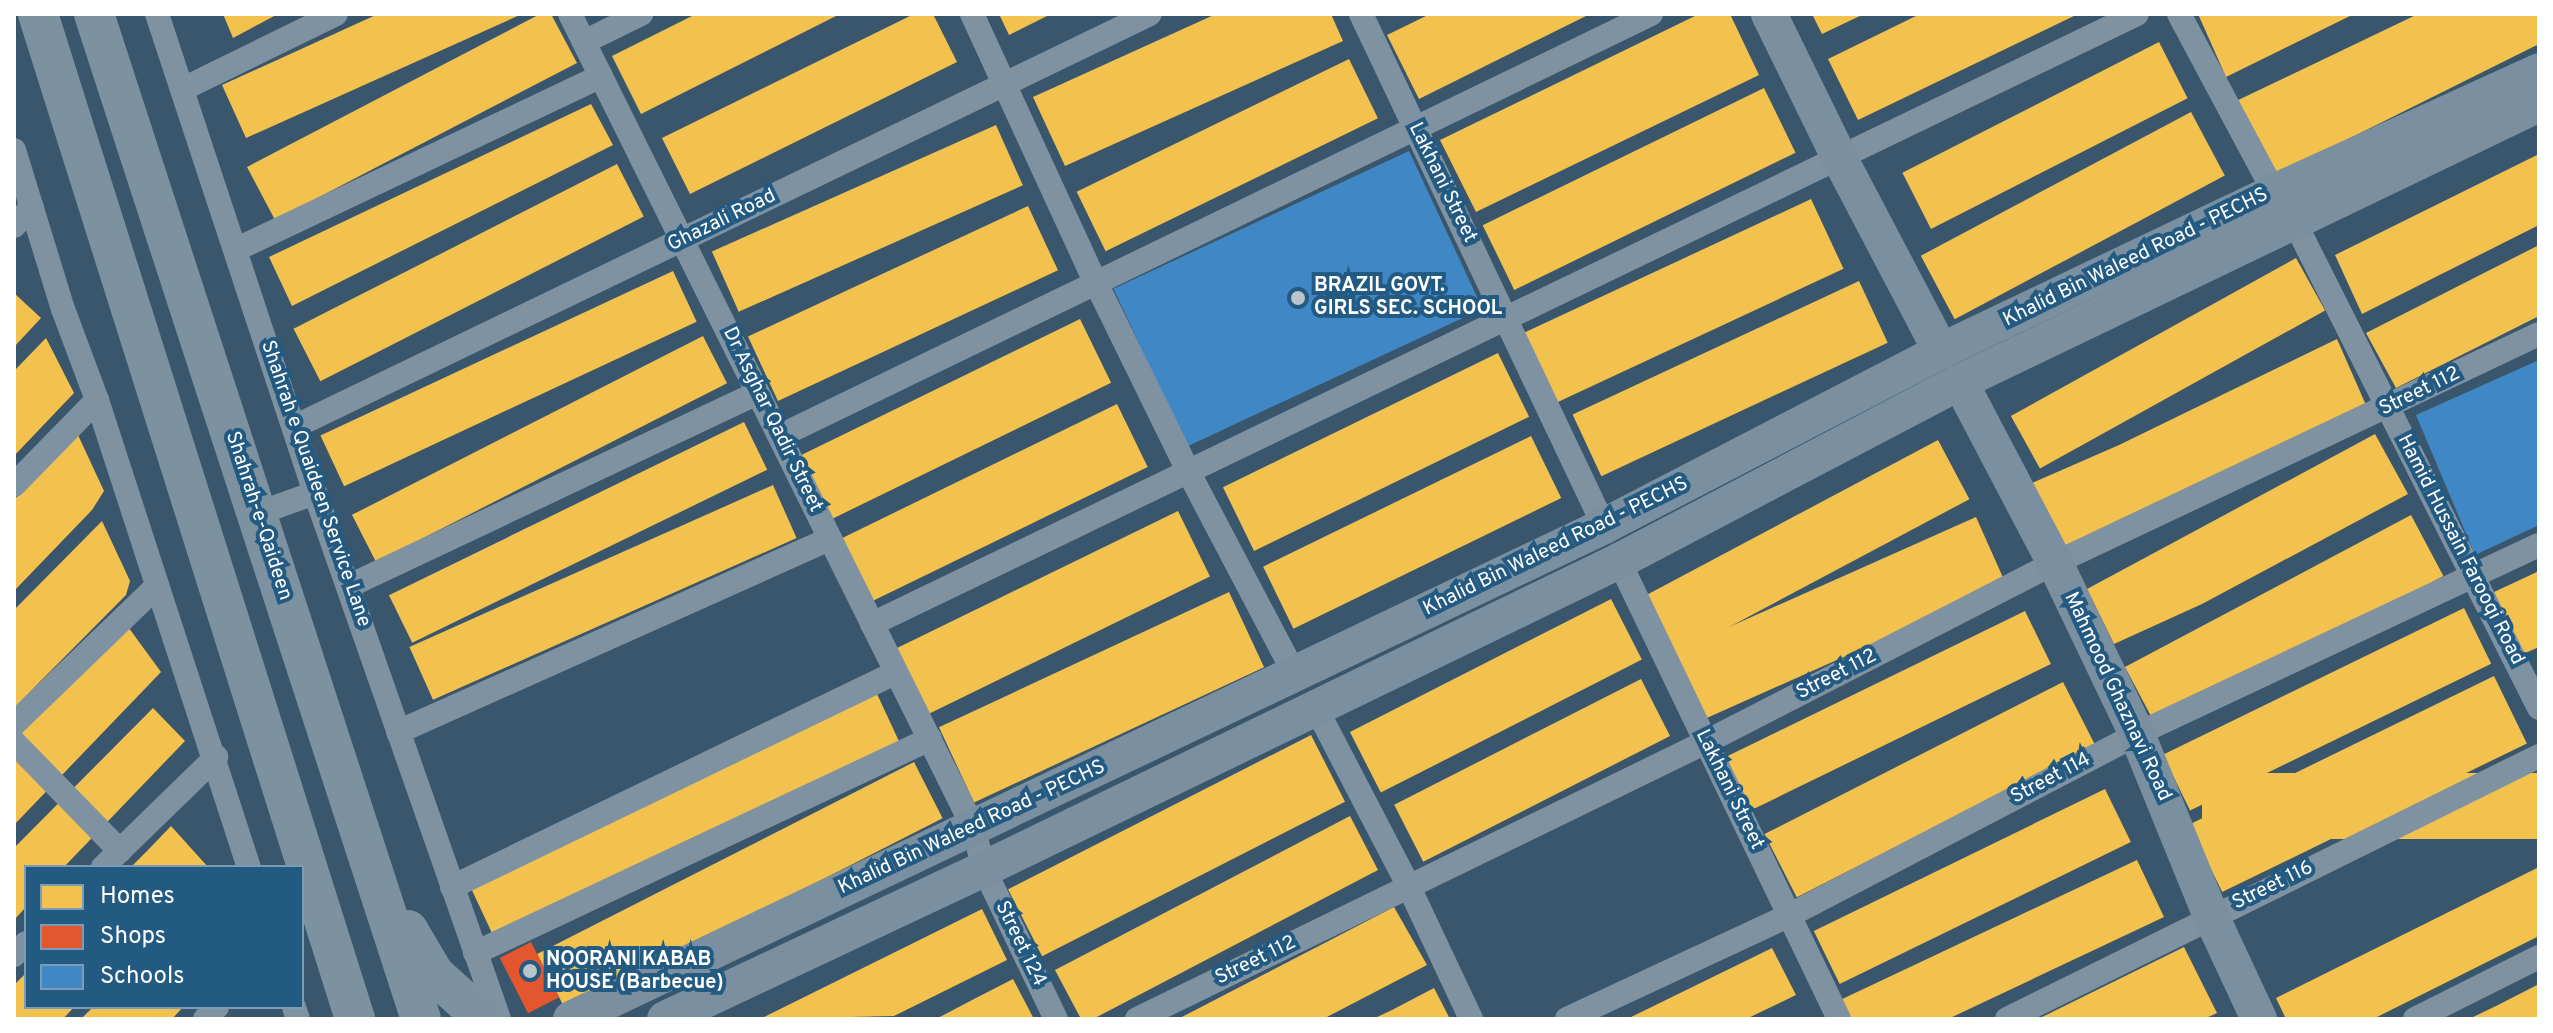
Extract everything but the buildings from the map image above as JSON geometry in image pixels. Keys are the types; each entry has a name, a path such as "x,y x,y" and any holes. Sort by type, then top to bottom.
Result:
{"main road":[{"path":"38,14 355,1019"},
{"name":"Shahrah-e-Qaideen","path":"94,14 421,1019"},
{"path":"1769,14 1839,157 1941,351"},
{"name":"Khalid Bin Waleed Road - PECHS","path":"571,1019 1604,526 1941,351 2274,192 2539,71"},
{"name":"Khalid Bin Waleed Road - PECHS","path":"665,1019 984,869 1619,561 1960,382 2539,104"},
{"name":"Mahmood Ghaznavi Road","path":"1960,382 2055,563 2137,734 2211,916 2259,1019"},
{"path":"342,780 390,899 434,974 484,1019"}],"street":[{"name":"Shahrah e Quaideen Service Lane","path":"157,14 315,493 499,1019"},
{"path":"183,89 336,14"},
{"name":"Dr Asghar Qadir Street","path":"570,14 973,827"},
{"path":"584,42 641,14"},
{"path":"972,14 1096,283 1188,471 1295,675"},
{"name":"Ghazali Road","path":"294,427 1150,14"},
{"name":"Lakhani Street","path":"1361,14 1604,526"},
{"path":"780,436 1651,14"},
{"path":"872,624 2137,14"},
{"path":"2179,14 2274,192"},
{"path":"237,249 601,76"},
{"path":"14,150 63,309 97,400 216,757 248,865"},
{"path":"14,226 32,207"},
{"name":"Hamid Hussain Farooqi Road","path":"2294,221 2539,708"},
{"name":"Street 112","path":"1137,1019 1706,742 2055,563 2539,334"},
{"path":"349,586 758,393"},
{"path":"14,485 97,400"},
{"path":"256,514 315,493"},
{"path":"398,732 830,539"},
{"name":"Street 114","path":"1567,1019 1790,915 2137,734 2539,545"},
{"name":"Lakhani Street","path":"1619,561 1839,1019"},
{"path":"14,724 157,586"},
{"path":"452,887 896,672"},
{"path":"1316,708 1409,887 1471,1019"},
{"path":"475,953 930,739"},
{"path":"14,742 111,859 216,757"},
{"name":"Street 116","path":"2007,1019 2539,756"},
{"name":"Street 124","path":"973,827 984,869 1056,1019"},
{"path":"2415,1019 2539,957"}],"place":[{"name":"BRAZIL GOVT. GIRLS SEC. SCHOOL","path":"1298,298"},
{"name":"NOORANI KABAB HOUSE (Barbecue)","path":"530,971"}]}
